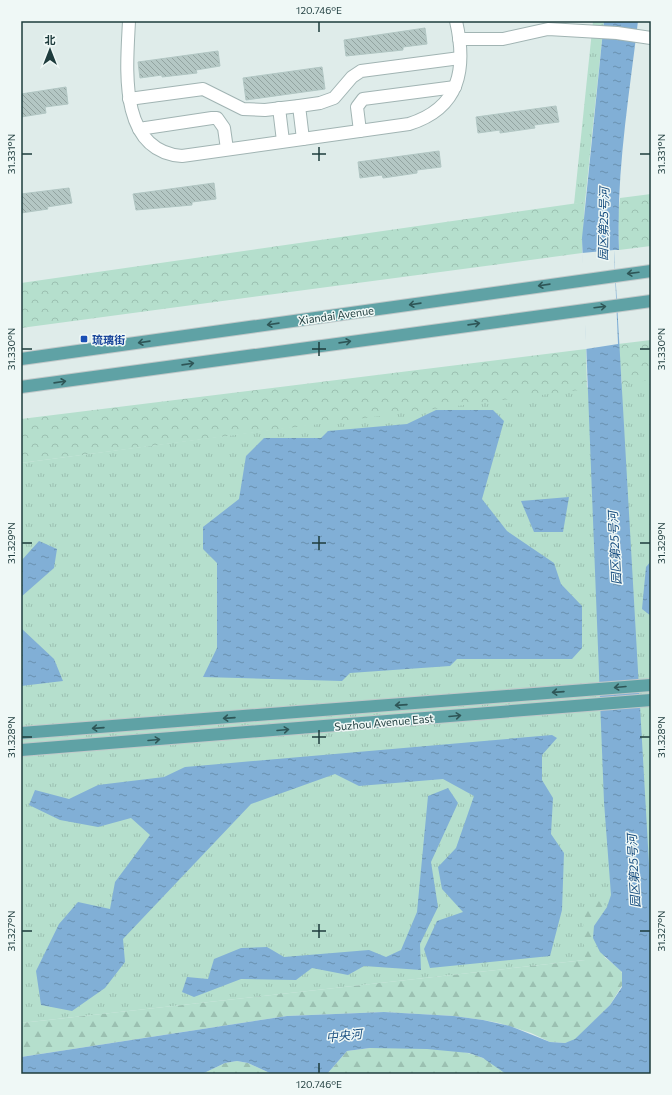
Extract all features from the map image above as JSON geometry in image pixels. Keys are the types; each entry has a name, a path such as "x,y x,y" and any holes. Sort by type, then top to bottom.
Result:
{"main road":[{"name":"Xiandai Avenue","path":"21,359 651,271"},
{"path":"21,387 651,301"},
{"name":"Suzhou Avenue East","path":"21,733 647,685"},
{"name":"Suzhou Avenue East","path":"21,750 647,701"}],"street":[{"path":"129,21 126,72 129,99 139,129 153,147 171,155 182,156 409,124 422,120 442,106 452,96 458,79 460,58 456,21"},
{"path":"459,39 510,38 548,29 648,38"},
{"path":"129,99 203,89 244,109 299,106 320,103 334,98 355,73 360,71 460,58"},
{"path":"360,131 357,108 363,99 455,87"},
{"path":"299,106 303,139"},
{"path":"279,108 283,142"},
{"path":"139,129 217,118 224,128 227,150"}],"green space":[{"path":"593,21 604,21 585,202 574,204"},
{"path":"651,194 651,246 619,250 618,216 620,198"},
{"path":"585,202 582,253 21,328 21,283"},
{"path":"651,340 651,380 622,384 618,344"},
{"path":"586,349 587,389 21,463 21,419"},
{"path":"651,379 651,949 585,960 21,1023 21,463"},
{"path":"645,800 651,801 651,899 650,887"},
{"path":"594,897 607,907 594,926 594,942 603,956 620,969 623,975 623,984 610,1005 575,1040 565,1043 550,1042 531,1033 499,1023 483,1020 454,1016 384,1012 287,1016 21,1057 21,1023 585,960 583,935 584,920 589,905"},
{"path":"370,1048 423,1048 461,1052 478,1056 493,1063 506,1074 327,1074 347,1051"},
{"path":"237,1061 248,1063 272,1074 202,1074 225,1063"}],"water":[{"path":"604,21 638,21 621,164 619,192 619,250 614,250 651,899 651,1074 506,1074 483,1058 469,1053 427,1049 370,1048 347,1051 327,1074 272,1074 248,1063 237,1061 225,1063 202,1074 21,1074 21,1057 287,1016 384,1012 454,1016 510,1026 550,1042 565,1043 575,1039 610,1005 622,987 622,972 600,952 593,938 594,926 607,907 611,895 604,802 582,238"},
{"path":"436,410 493,410 504,421 482,499 507,531 554,563 561,584 582,606 582,648 572,659 457,659 450,666 350,673 342,681 203,677 217,648 217,563 203,549 203,527 239,499 246,456 264,438 321,438 328,431 407,424"},
{"path":"569,497 563,532 534,532 521,501"},
{"path":"39,541 57,549 54,568 21,597 21,561"},
{"path":"651,561 651,616 642,609 646,567"},
{"path":"21,628 54,659 63,681 21,686"},
{"path":"552,735 557,738 542,755 542,780 553,798 551,834 564,853 562,910 550,956 430,968 424,949 437,921 463,912 442,889 438,867 456,848 474,796 443,779 359,786 335,774 251,804 123,939 125,962 105,988 72,1011 41,1005 36,971 59,924 78,902 110,909 115,882 150,835 131,818 98,827 60,820 29,805 35,790 69,799 98,785 164,777 185,767"},
{"path":"448,788 458,803 431,862 438,907 420,944 421,970 364,966 348,975 312,968 296,980 241,979 194,997 182,992 187,977 208,979 214,959 241,948 267,947 284,957 369,950 386,957 401,950 417,912 428,796"}],"pier":[{"path":"614,250 618,344 586,349 582,253"}],"building":[{"path":"425,28 427,44 403,47 403,50 346,56 344,40"},
{"path":"218,51 220,66 196,70 197,73 140,78 138,62"},
{"path":"322,67 325,89 246,100 243,78"},
{"path":"66,87 68,104 45,107 46,113 21,117 21,94"},
{"path":"556,106 559,122 534,125 535,128 500,133 500,130 478,133 476,117"},
{"path":"439,151 441,167 417,170 417,173 383,178 382,175 360,178 358,162"},
{"path":"214,183 216,199 192,202 192,205 136,210 133,194"},
{"path":"69,188 72,203 47,207 48,209 21,213 21,194"}],"place":[{"name":"琉璃街","path":"84,339"}],"water label":[{"name":"园区第25号河","path":"603,224"},
{"name":"园区第25号河","path":"614,548"},
{"name":"园区第25号河","path":"633,871"},
{"name":"中央河","path":"344,1035"}]}
